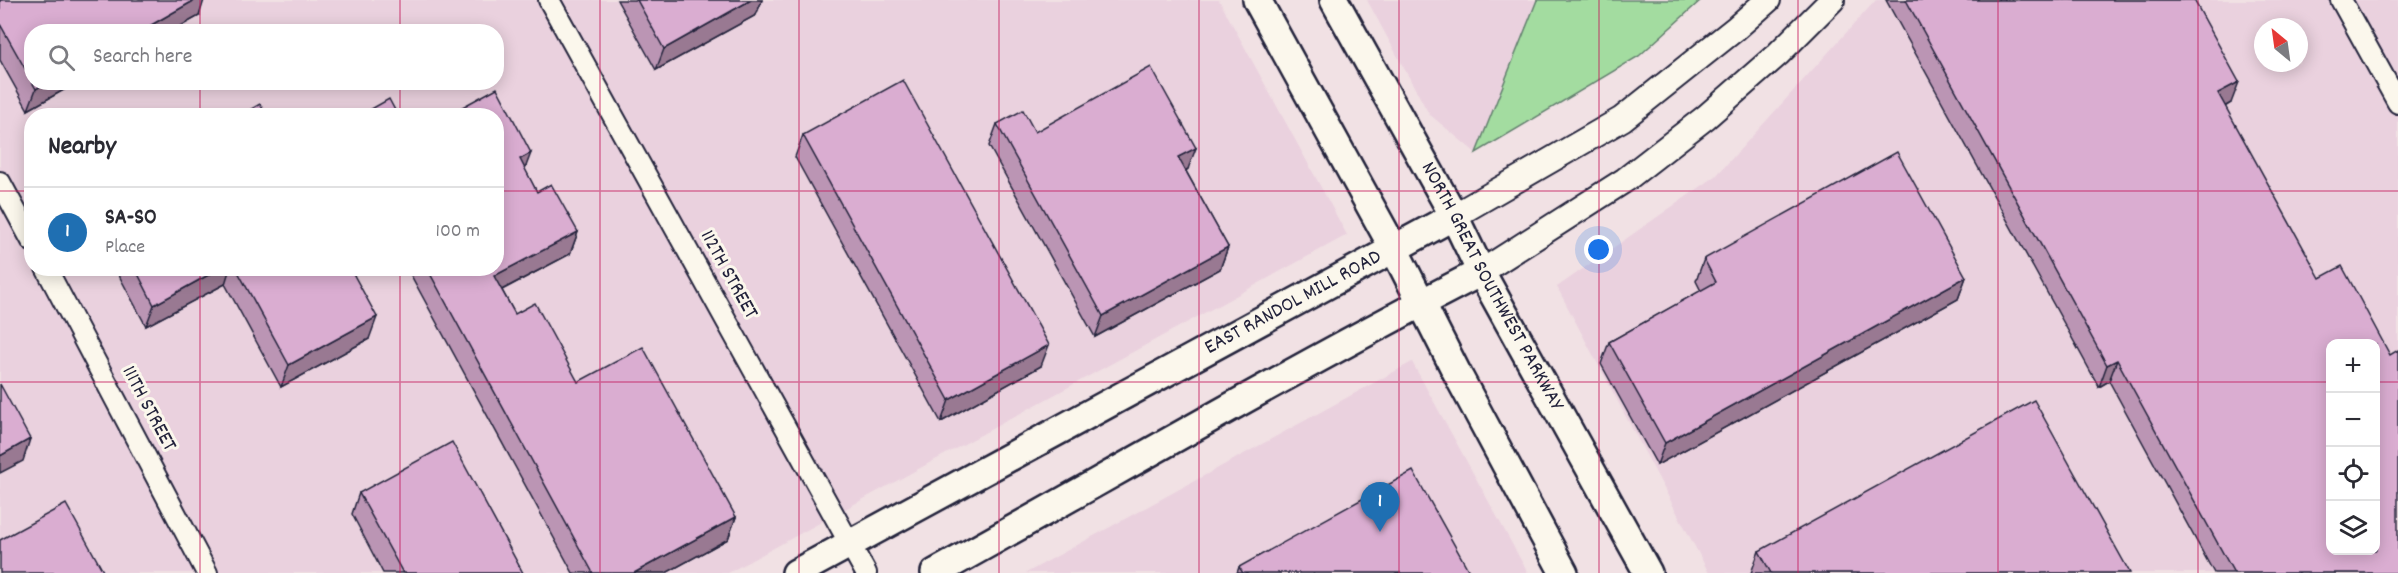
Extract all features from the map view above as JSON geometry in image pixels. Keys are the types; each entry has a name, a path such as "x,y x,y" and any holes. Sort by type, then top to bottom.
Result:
{"main road":[{"path":"1257,0 1394,249 1564,573"},
{"name":"NORTH GREAT SOUTHWEST PARKWAY","path":"1334,0 1648,573"},
{"name":"EAST RANDOL MILL ROAD","path":"796,573 1103,404 1454,216"},
{"path":"935,573 1228,407 1482,272"}],"street":[{"name":"112TH STREET","path":"549,0 866,573"},
{"name":"EAST RANDOL MILL ROAD","path":"1454,216 1622,119 1768,0"},
{"path":"1482,272 1625,180 1706,117 1778,54 1832,0"},
{"path":"2341,0 2398,103"},
{"path":"0,182 24,226"},
{"name":"111TH STREET","path":"50,276 207,573"}],"shaded area":[{"path":"0,0 1219,0 1347,235 728,573 0,573"},
{"path":"1367,0 1537,0 1476,153 1429,114"},
{"path":"1876,0 2398,0 2398,573 1709,573 1557,287 1716,176"},
{"path":"1412,362 1528,573 1026,573"}],"green space":[{"path":"1537,0 1701,0 1639,56 1476,153"}],"building":[{"path":"0,0 195,0 153,24 24,24 24,67 0,24"},
{"path":"637,0 751,0 664,49"},
{"path":"1906,0 2194,0 2239,82 2218,93 2320,278 2342,266 2390,355 2398,350 2398,573 2234,573 2117,360 2107,365"},
{"path":"1151,67 1196,148 1178,157 1228,247 1103,316 997,124 1023,110 1035,132"},
{"path":"903,80 1049,345 949,400 803,135"},
{"path":"493,90 498,90 531,153 520,159 537,192 551,184 578,232 504,271 504,108 461,108"},
{"path":"389,99 394,108 373,108"},
{"path":"1897,152 1966,277 1665,443 1609,342 1716,282 1704,259"},
{"path":"139,276 207,276 154,305"},
{"path":"240,276 354,276 377,317 289,365"},
{"path":"431,276 494,276 515,314 535,303 578,382 643,347 736,517 634,573 593,573"},
{"path":"0,384 30,439 0,456"},
{"path":"2034,400 2130,573 1771,573 1759,551"},
{"path":"452,442 523,573 403,573 359,493"},
{"path":"1413,471 1470,573 1243,573 1239,567"},
{"path":"66,504 104,573 0,573 0,540"}],"place":[{"name":"SA-SO","path":"1380,532"}]}
